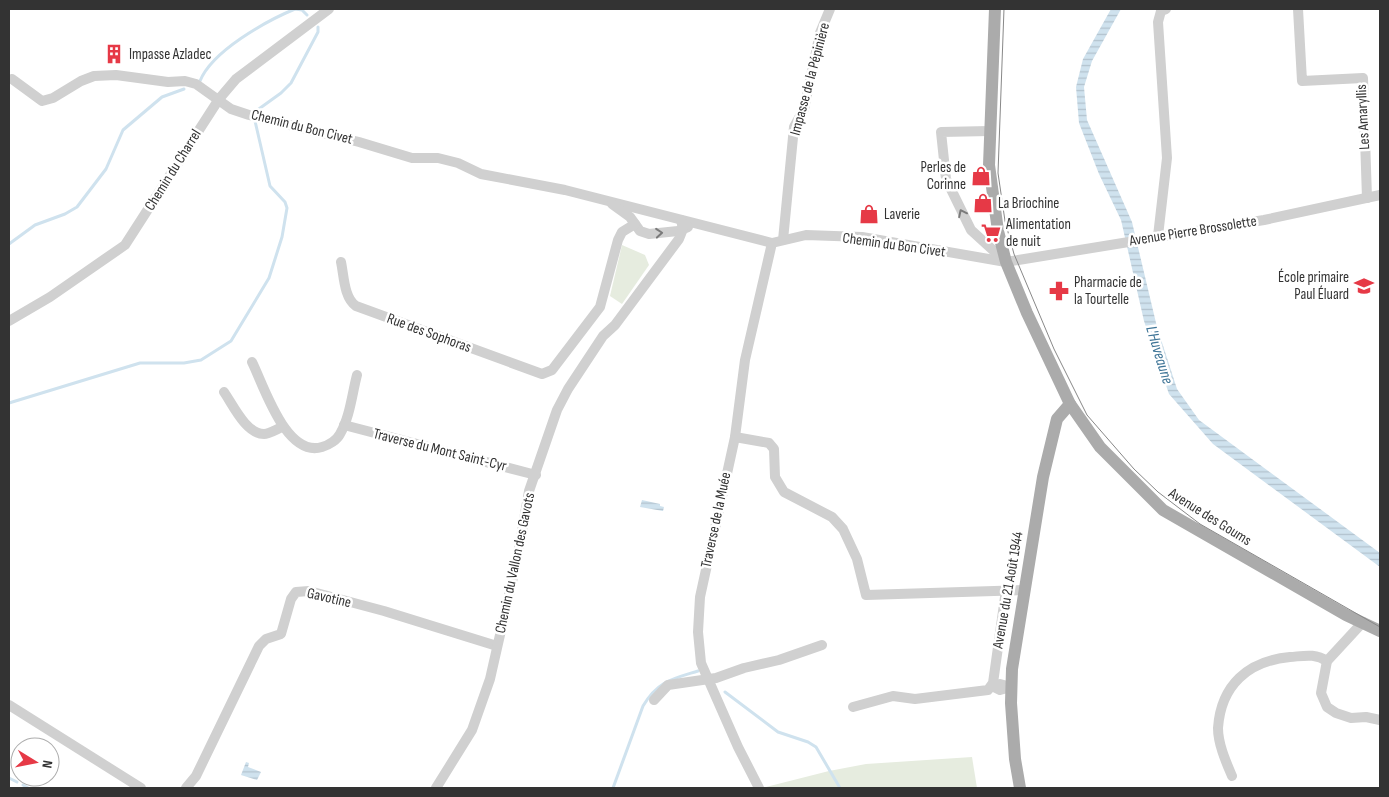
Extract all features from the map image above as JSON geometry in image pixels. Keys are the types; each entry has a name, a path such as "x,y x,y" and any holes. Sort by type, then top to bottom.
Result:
{"main road":[{"name":"Avenue des Goums","path":"994,9 989,165 998,231 1006,262 1043,352 1070,404 1100,447 1163,510 1346,615 1380,631"},
{"name":"Avenue du 21 Août 1944","path":"1020,788 1015,759 1011,687 1015,642 1043,477 1057,419 1070,404"},
{"name":"Avenue des Goums","path":"1363,622 1380,626"}],"street":[{"name":"Chemin du Charrel","path":"9,321 50,298 125,245 218,99 236,79 330,9"},
{"name":"Impasse de la Pépinière","path":"783,240 794,127 804,109 820,33 830,9"},
{"path":"1153,237 1167,158 1158,22 1161,11 1166,9"},
{"name":"Les Amaryllis","path":"1298,9 1302,81 1363,78 1366,198"},
{"name":"Chemin du Bon Civet","path":"12,79 42,101 53,98 81,81 102,75 196,84 231,110 359,142 412,158 438,158 458,162 481,174 518,182 531,182 605,200 682,224"},
{"path":"990,131 941,132 946,179 971,230 1006,262"},
{"name":"Avenue Pierre Brossolette","path":"1006,262 1264,220 1380,195"},
{"name":"Chemin du Bon Civet","path":"605,200 623,212 640,231 649,234 682,224 695,224 772,243 806,235 862,237 1006,262"},
{"name":"Rue des Sophoras","path":"341,262 348,296 356,306 542,374 548,374 600,307 618,240 622,232 634,224"},
{"name":"Chemin du Vallon des Gavots","path":"436,788 472,730 490,679 529,491 557,410 568,389 603,336 614,325 679,239 682,224"},
{"name":"Traverse de la Muée","path":"759,788 738,747 701,663 698,646 700,597 735,437 745,360 772,243"},
{"path":"252,362 282,427 293,440 306,447 317,449 328,445 339,436 344,425 357,375"},
{"path":"224,392 248,426 255,432 265,434 282,427"},
{"name":"Traverse du Mont Saint-Cyr","path":"344,425 536,475"},
{"path":"735,437 769,443 774,449 775,477 784,492 832,517 843,529 858,559 866,595 1024,590"},
{"path":"992,686 1006,590"},
{"name":"Gavotine","path":"186,788 196,776 259,646 266,639 281,634 291,599 296,592 309,591 384,611 497,646"},
{"path":"1363,622 1327,661 1321,693 1327,707 1336,713 1351,718 1366,717 1380,720"},
{"path":"654,700 668,685 709,678 779,660 822,644"},
{"path":"1232,776 1222,749 1218,729 1224,703 1231,686 1242,673 1274,659 1318,655 1327,661"},
{"path":"853,708 884,697 893,696 915,699 985,691 992,686 1000,684 1011,687"},
{"path":"9,705 141,788"}],"shaded area":[{"path":"622,245 645,255 649,265 622,304 610,296"},
{"path":"972,757 977,788 762,788 866,764"}],"water":[{"name":"L'Huveaune","path":"1111,9 1121,9 1092,61 1084,87 1087,120 1132,222 1157,327 1177,389 1199,420 1380,553 1380,567 1213,444 1169,394 1144,321 1121,220 1099,174 1079,123 1076,87 1083,59"},
{"path":"642,500 660,504 660,506 664,507 663,511 640,507"},
{"path":"246,762 249,763 248,767 261,772 257,780 241,775"}],"waterway":[{"path":"200,81 206,70 216,59 255,29 295,9 302,10 307,15"},
{"path":"256,111 281,93 291,83 318,32 318,27"},
{"path":"9,244 35,225 65,214 77,207 106,169 123,130 162,97 184,89"},
{"path":"9,403 140,363 184,363 201,360 231,341 269,278 282,237 287,208 285,202 270,186 255,121"},
{"path":"613,788 643,706 654,691 666,682 698,671"},
{"path":"725,692 778,732 808,742 816,747 840,788"}],"tram line":[{"path":"1004,9 998,173 1005,221 1014,254 1054,349 1087,415 1134,469 1158,492 1200,524 1380,627"}],"place":[{"name":"Impasse Azladec","path":"114,54"},
{"name":"Perles de Corinne","path":"981,176"},
{"name":"La Briochine","path":"983,203"},
{"name":"Laverie","path":"869,214"},
{"name":"Alimentation de nuit","path":"991,233"},
{"name":"École primaire Paul Éluard","path":"1364,286"},
{"name":"Pharmacie de la Tourtelle","path":"1059,291"}]}
